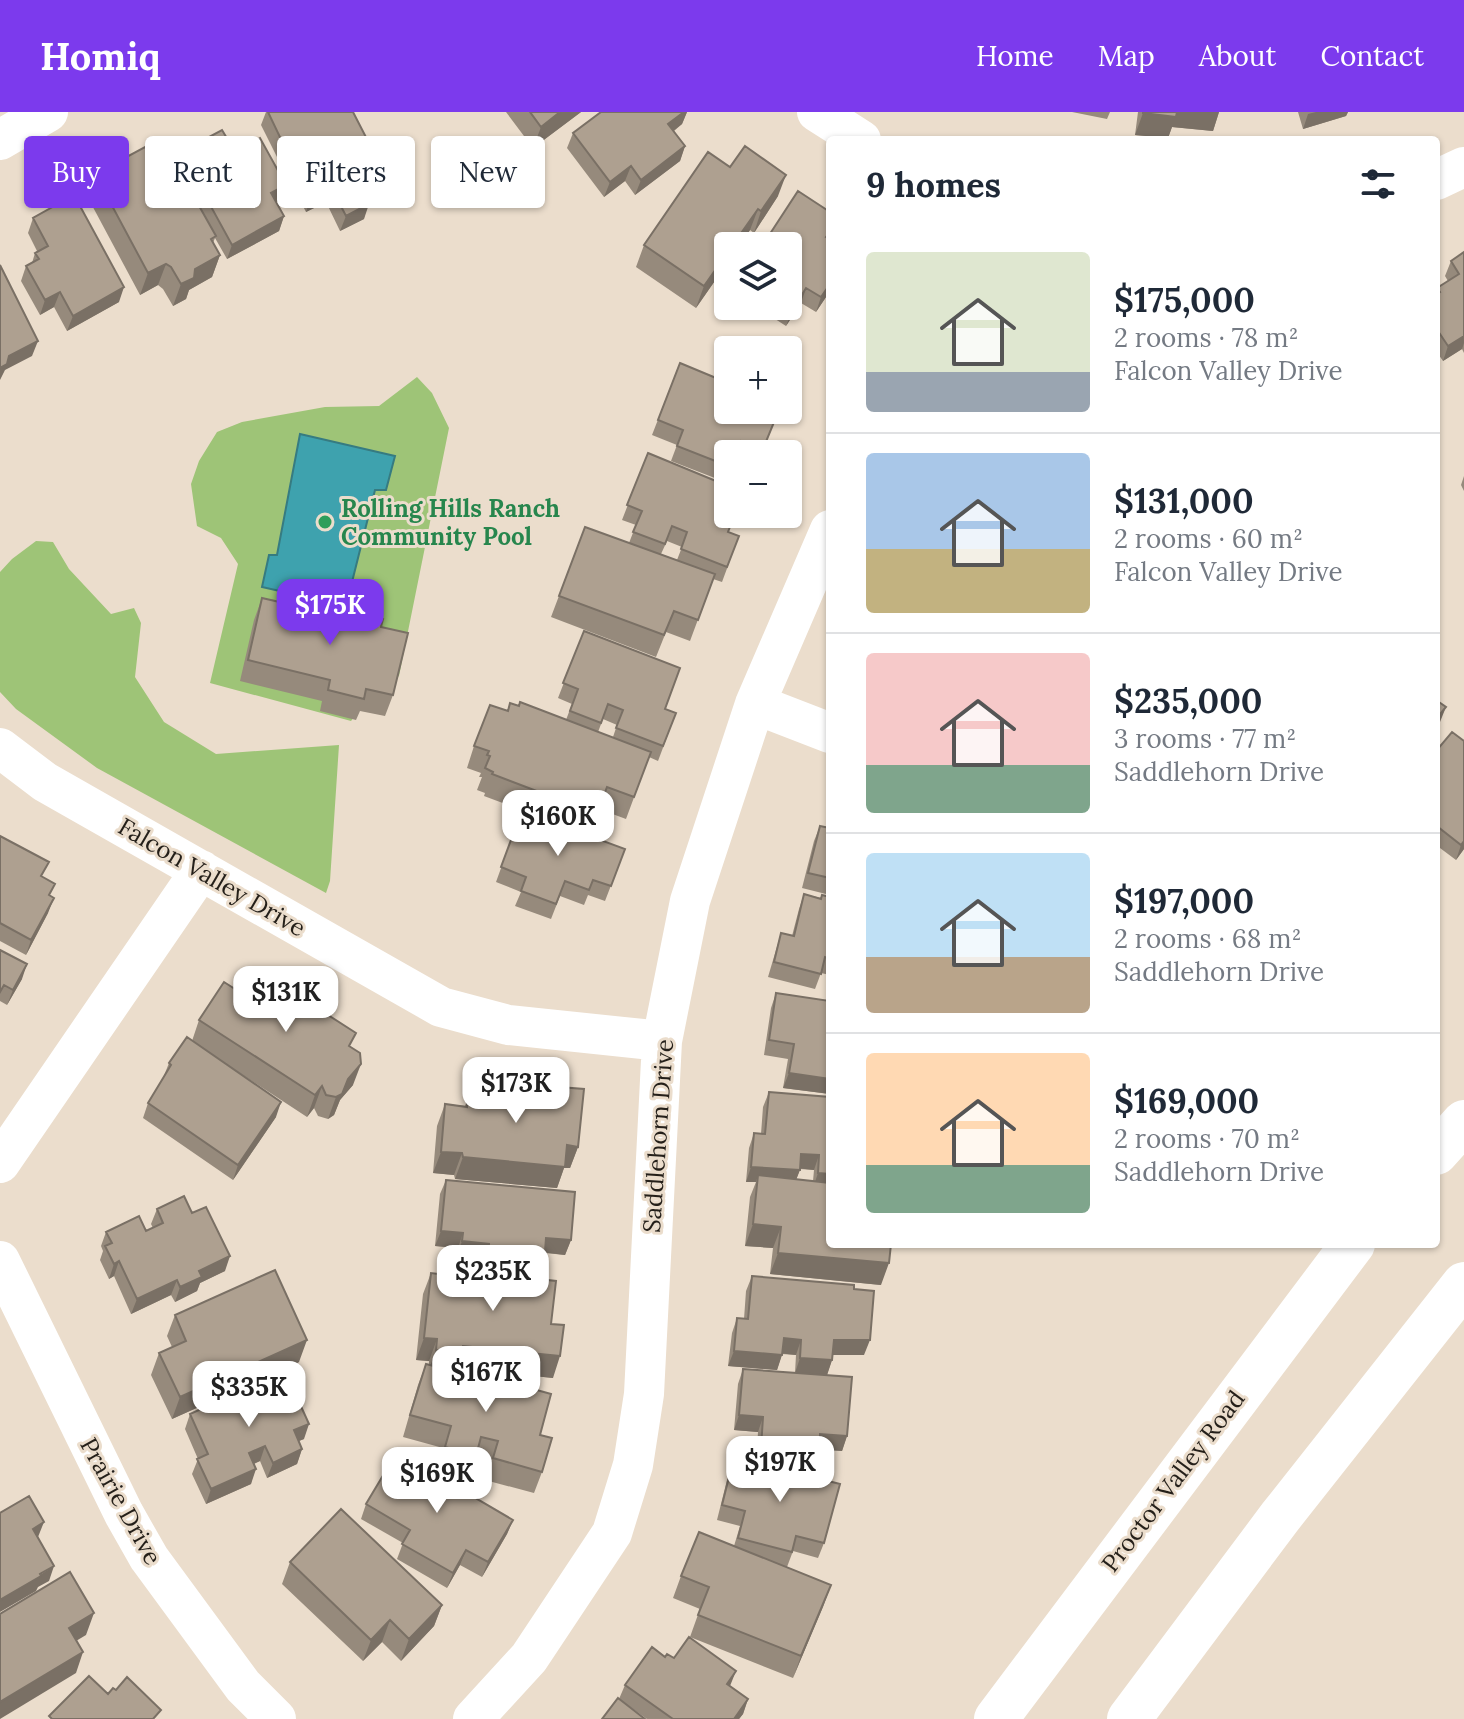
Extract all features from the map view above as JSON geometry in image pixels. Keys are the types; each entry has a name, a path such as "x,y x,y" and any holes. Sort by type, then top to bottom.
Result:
{"main road":[{"path":"1440,1149 1464,1122"},
{"name":"Proctor Valley Road","path":"996,1719 1350,1248"},
{"path":"1129,1719 1280,1517 1464,1284"}],"street":[{"path":"0,140 48,112"},
{"path":"817,112 855,136"},
{"path":"1440,178 1464,167"},
{"name":"Saddlehorn Drive","path":"473,1719 529,1658 612,1533 633,1465 644,1394 662,1041 690,901 755,704 826,539"},
{"path":"755,704 826,731"},
{"name":"Falcon Valley Drive","path":"0,748 45,782 441,1007 508,1025 662,1041"},
{"path":"0,1163 201,870"},
{"name":"Prairie Drive","path":"0,1261 124,1514 149,1558 243,1686 276,1719"}],"green space":[{"path":"417,377 432,393 449,428 399,676 374,692 351,721 210,683 238,564 221,538 197,526 191,484 199,461 217,432 242,422 325,407 379,406"},
{"path":"36,541 53,542 69,569 111,614 134,608 141,623 135,677 164,722 216,754 339,745 330,881 326,893 97,768 16,709 0,692 0,572"}],"water":[{"name":"Rolling Hills Ranch Community Pool","path":"300,434 395,456 386,490 375,490 346,606 262,587 269,555 277,555"}],"building":[{"path":"268,112 353,112 365,136 279,136"},
{"path":"530,112 560,112 541,127"},
{"path":"601,112 684,112 668,124 685,146 641,180 631,166 610,182 573,133"},
{"path":"1143,112 1177,112 1176,117"},
{"path":"222,130 226,136 211,136"},
{"path":"261,140 277,169 277,190 271,193 284,216 232,245 212,208 261,208"},
{"path":"745,146 786,175 742,232 714,232 714,272 704,286 644,245 708,152 730,167"},
{"path":"145,147 145,208 200,208 216,236 211,239 220,255 195,269 194,278 181,284 166,264 148,273 113,208 129,208 129,156"},
{"path":"798,191 826,209 826,290 821,297 806,288 802,295 802,232 771,232"},
{"path":"51,208 81,208 124,287 73,316 60,292 45,300 26,266 39,259 35,253 48,246 33,218"},
{"path":"342,208 361,208 346,216"},
{"path":"1464,252 1464,336 1448,346 1440,334 1440,286 1459,274 1451,261"},
{"path":"0,265 38,341 9,356 7,364 0,368"},
{"path":"680,363 714,377 714,424 773,424 767,440 714,440 714,461 677,446 683,430 658,420"},
{"path":"648,453 714,480 714,528 730,528 728,532 739,536 727,567 681,549 687,532 672,526 665,544 633,532 642,511 627,505"},
{"path":"585,527 715,574 698,620 674,611 664,635 559,596"},
{"path":"262,598 345,617 347,610 383,619 381,627 408,633 393,695 366,689 364,699 328,690 330,680 248,660"},
{"path":"584,631 680,668 665,709 676,713 663,746 616,728 623,710 608,704 601,723 570,711 578,689 563,683"},
{"path":"520,702 651,752 634,797 607,787 597,814 492,774 485,768 489,751 474,746 490,705 508,711 510,703 519,706"},
{"path":"1452,732 1464,741 1464,841 1461,845 1440,829 1440,746"},
{"path":"521,813 625,849 611,886 593,880 589,890 565,881 556,904 521,891 526,877 501,867"},
{"path":"820,826 826,827 826,877 808,873"},
{"path":"0,836 49,862 41,876 55,884 49,895 54,898 31,940 0,923"},
{"path":"804,894 821,899 822,895 826,896 826,957 821,974 774,962 781,933 794,936"},
{"path":"0,950 27,964 13,990 4,985 0,992"},
{"path":"261,972 356,1033 349,1046 360,1053 361,1064 348,1079 342,1094 336,1097 326,1095 322,1086 315,1095 199,1020 224,982 246,996"},
{"path":"776,993 826,1000 826,1078 789,1073 794,1044 769,1040"},
{"path":"187,1037 281,1102 238,1165 148,1103"},
{"path":"484,1083 533,1090 534,1085 584,1089 578,1147 567,1145 565,1167 441,1152 445,1104 467,1107 467,1101 483,1103"},
{"path":"769,1092 826,1097 826,1174 818,1173 819,1155 801,1154 800,1170 751,1167 754,1133 765,1134"},
{"path":"758,1175 826,1183 826,1248 891,1248 889,1263 778,1253 781,1227 753,1224"},
{"path":"446,1180 575,1192 571,1240 546,1238 544,1265 488,1259 489,1244 462,1241 463,1233 441,1231"},
{"path":"184,1196 192,1213 206,1207 230,1256 199,1271 202,1277 180,1287 177,1280 137,1299 119,1261 114,1264 105,1246 112,1243 106,1232 139,1216 146,1231 163,1223 157,1209"},
{"path":"275,1270 307,1340 180,1397 159,1353 186,1341 175,1315"},
{"path":"455,1270 556,1281 551,1324 564,1325 560,1356 463,1346 462,1353 436,1350 437,1339 424,1338 431,1273 455,1276"},
{"path":"752,1276 854,1285 854,1289 874,1291 870,1340 834,1340 832,1360 800,1358 801,1340 784,1338 782,1355 734,1351 737,1318 748,1319"},
{"path":"426,1364 449,1370 450,1366 551,1394 540,1435 552,1438 542,1472 493,1458 498,1441 481,1437 476,1456 445,1447 451,1426 410,1415"},
{"path":"743,1369 852,1377 847,1436 820,1434 819,1452 761,1448 763,1417 739,1415"},
{"path":"285,1371 309,1424 294,1430 302,1449 273,1463 265,1446 249,1453 256,1469 211,1489 197,1459 208,1454 190,1414"},
{"path":"397,1452 513,1520 488,1562 466,1550 453,1573 402,1544 410,1530 366,1504"},
{"path":"734,1457 840,1484 824,1543 796,1536 792,1552 738,1538 745,1511 722,1505"},
{"path":"29,1496 44,1522 33,1529 54,1566 0,1600 0,1513"},
{"path":"341,1509 442,1605 409,1639 390,1620 371,1640 290,1562"},
{"path":"699,1532 831,1585 801,1656 698,1615 709,1587 681,1576"},
{"path":"70,1572 94,1613 69,1628 83,1652 0,1702 0,1614"},
{"path":"689,1637 736,1671 727,1684 748,1699 734,1719 673,1719 625,1685 652,1647 665,1657 667,1654 674,1658"},
{"path":"89,1676 108,1694 127,1677 161,1710 153,1719 52,1719 49,1716"},
{"path":"618,1698 645,1719 602,1719"}],"place":[{"name":"Rolling Hills Ranch Community Pool","path":"325,522"}]}
